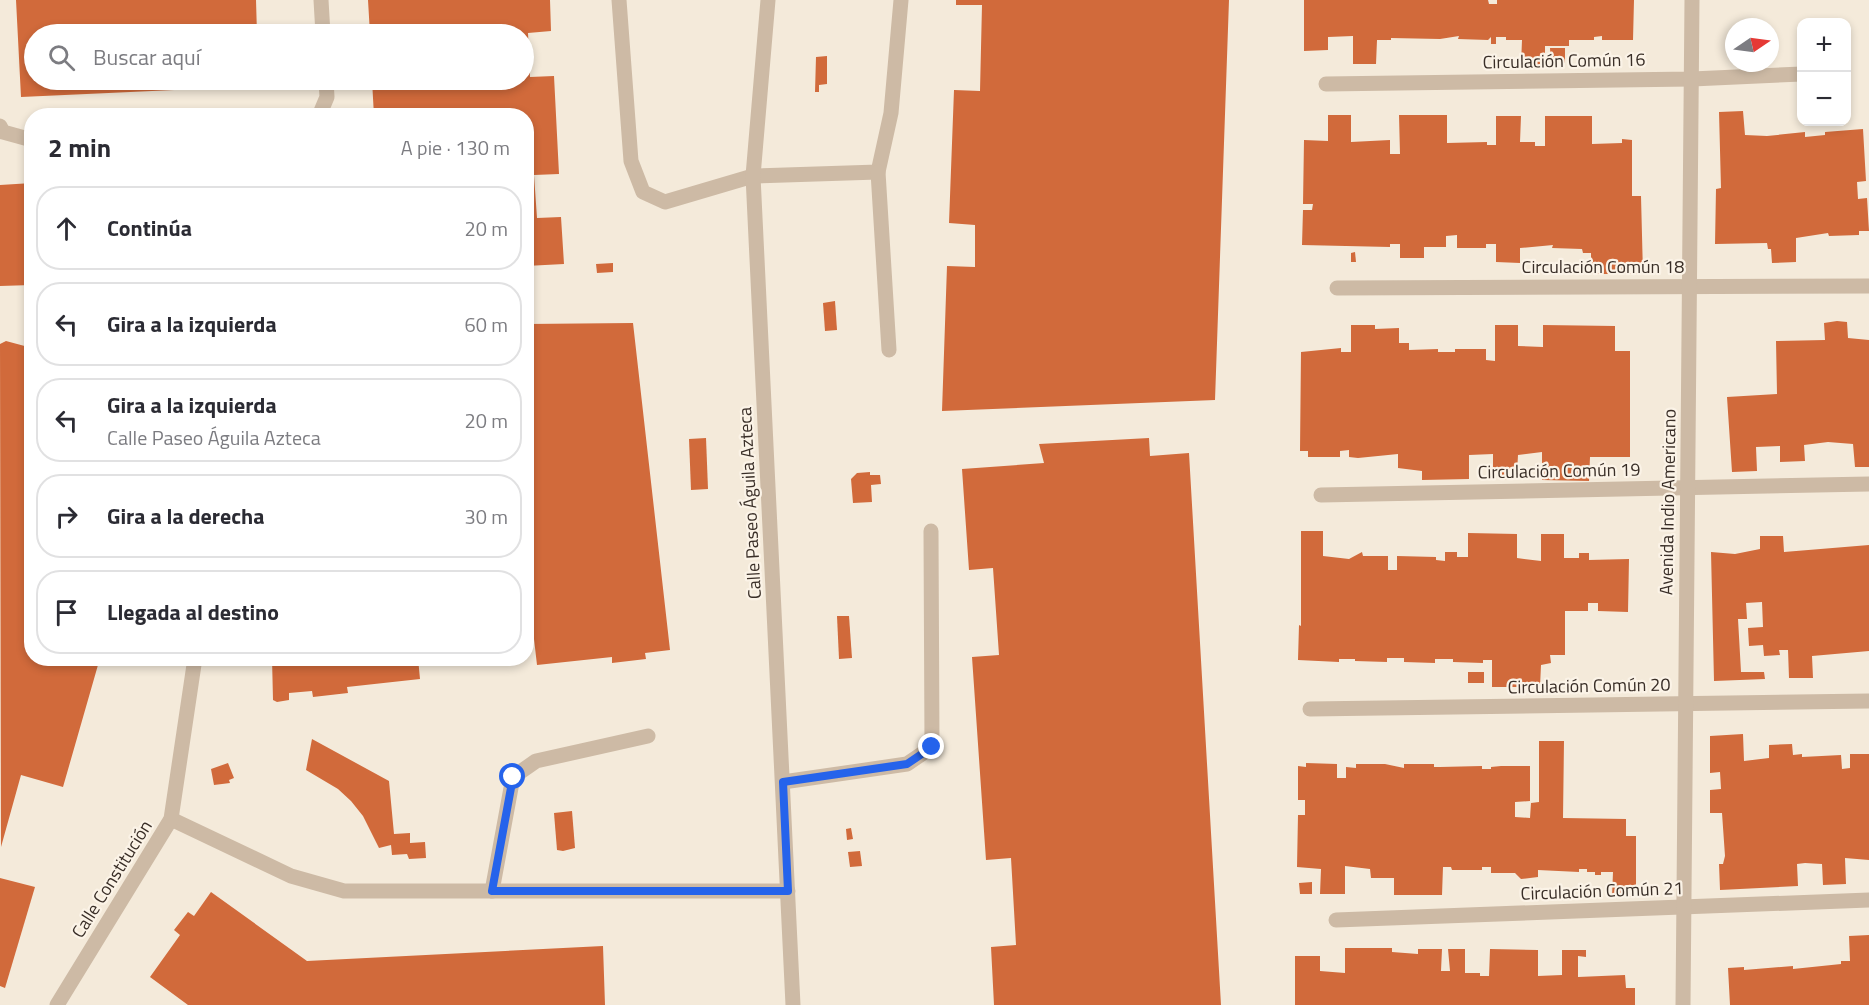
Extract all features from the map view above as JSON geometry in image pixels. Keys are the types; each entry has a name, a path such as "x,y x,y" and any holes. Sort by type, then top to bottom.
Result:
{"street":[{"path":"321,0 322,24"},
{"path":"619,0 631,161 643,192 665,202 753,176 878,172"},
{"name":"Calle Paseo Águila Azteca","path":"768,0 753,176 793,1005"},
{"path":"889,350 878,172 891,113 901,0"},
{"name":"Avenida Indio Americano","path":"1683,1005 1692,0"},
{"name":"Circulación Común 16","path":"1326,84 1692,79 1797,74"},
{"path":"322,108 327,90"},
{"path":"0,126 3,132 24,138"},
{"name":"Circulación Común 18","path":"1337,288 1869,286"},
{"name":"Circulación Común 19","path":"1321,495 1869,484"},
{"path":"783,782 907,764 932,747 931,531"},
{"name":"Calle Constitución","path":"57,1005 171,819 194,666"},
{"name":"Circulación Común 20","path":"1310,709 1869,701"},
{"path":"492,891 513,777 536,761 648,736"},
{"path":"171,819 291,876 344,891 788,891"},
{"name":"Circulación Común 21","path":"1336,920 1869,900"}],"building":[{"path":"16,0 256,0 257,24 24,24 24,90 173,90 21,97"},
{"path":"368,0 550,0 551,31 534,32 534,24 369,24"},
{"path":"956,0 1229,0 1215,400 942,411 947,266 975,267 975,225 949,223 954,90 980,91 982,5 956,5"},
{"path":"1304,0 1488,0 1489,4 1497,4 1497,0 1634,0 1633,40 1602,40 1602,36 1594,37 1594,40 1569,40 1569,46 1545,46 1545,66 1521,65 1522,40 1506,40 1506,37 1496,37 1496,44 1491,44 1491,37 1488,40 1458,39 1459,36 1440,39 1391,38 1391,40 1377,40 1376,64 1353,64 1353,36 1328,37 1328,50 1304,51"},
{"path":"1550,48 1565,48 1565,63 1551,63"},
{"path":"827,56 827,84 819,85 819,92 815,92 816,57"},
{"path":"554,76 559,174 534,175 534,108 374,108 373,90 534,90 534,77"},
{"path":"1743,111 1745,135 1767,136 1805,132 1805,137 1825,135 1825,132 1863,129 1866,181 1857,182 1858,199 1867,198 1869,231 1859,231 1859,235 1829,236 1828,233 1796,238 1796,262 1772,263 1771,249 1768,249 1767,243 1715,244 1716,189 1721,188 1719,112"},
{"path":"1328,115 1351,115 1351,142 1390,140 1390,154 1400,154 1399,115 1447,115 1447,143 1487,142 1487,145 1496,145 1496,116 1521,116 1520,142 1535,142 1535,146 1545,146 1545,116 1592,116 1592,144 1622,143 1622,139 1632,140 1632,196 1641,196 1643,274 1591,274 1591,253 1583,253 1582,249 1552,248 1553,245 1520,248 1520,263 1496,262 1496,244 1486,244 1486,248 1457,248 1457,235 1446,236 1446,247 1424,247 1424,258 1400,258 1400,244 1390,244 1390,247 1302,245 1303,210 1312,210 1313,204 1303,204 1304,140 1328,141"},
{"path":"534,175 537,218 561,217 564,264 534,266"},
{"path":"24,184 24,285 0,286 0,185"},
{"path":"1355,252 1356,262 1351,262 1351,253"},
{"path":"613,263 613,272 597,273 596,264"},
{"path":"835,301 837,330 825,331 823,303"},
{"path":"1847,322 1848,338 1869,340 1869,467 1855,467 1853,444 1828,442 1804,445 1805,461 1780,462 1780,446 1756,447 1757,471 1732,472 1727,397 1777,394 1776,341 1825,340 1824,323"},
{"path":"633,323 670,650 645,653 646,659 612,663 612,657 537,665 534,639 534,324"},
{"path":"1351,325 1375,325 1375,329 1399,328 1399,343 1409,343 1409,350 1438,349 1438,352 1455,352 1455,349 1486,349 1486,360 1495,361 1495,325 1518,325 1518,346 1543,347 1543,325 1615,326 1615,351 1630,351 1630,457 1590,457 1589,481 1542,480 1542,452 1518,455 1517,473 1512,472 1508,479 1503,480 1498,473 1493,473 1493,454 1469,455 1469,479 1422,480 1422,471 1398,468 1398,454 1358,458 1349,457 1349,450 1340,451 1340,457 1308,457 1308,451 1300,451 1301,352 1341,348 1341,352 1351,352"},
{"path":"6,341 24,346 24,666 98,666 63,787 21,775 1,847 0,344"},
{"path":"706,438 708,489 691,490 689,439"},
{"path":"1149,438 1150,456 1189,453 1221,1005 994,1005 991,947 1016,945 1011,858 986,860 972,657 999,655 993,568 969,570 962,469 1044,463 1039,444"},
{"path":"870,472 870,475 880,475 881,484 871,485 872,502 853,503 851,479 857,473"},
{"path":"1301,531 1323,531 1323,556 1349,559 1362,552 1363,556 1388,556 1388,570 1397,570 1397,556 1436,557 1436,560 1445,561 1445,552 1457,552 1457,557 1468,557 1468,533 1517,534 1517,558 1541,561 1541,534 1564,534 1564,558 1579,558 1579,553 1589,553 1589,560 1629,559 1628,612 1598,611 1598,603 1588,603 1588,611 1565,611 1565,655 1550,655 1551,663 1541,665 1540,687 1492,687 1492,660 1483,660 1483,663 1435,659 1435,663 1404,662 1404,658 1387,658 1387,662 1355,661 1355,659 1339,659 1339,662 1298,660 1299,625 1301,626"},
{"path":"1760,536 1783,536 1784,552 1869,545 1869,651 1812,656 1813,678 1789,678 1788,650 1779,650 1780,655 1764,656 1763,645 1749,646 1748,628 1763,627 1762,602 1746,603 1747,619 1738,619 1741,672 1764,672 1765,679 1714,681 1711,552 1735,554 1760,549"},
{"path":"837,616 849,616 852,658 839,659"},
{"path":"272,666 419,666 420,679 347,687 348,693 313,697 312,691 289,693 289,700 277,702 273,700"},
{"path":"1468,672 1484,672 1484,683 1468,683"},
{"path":"1743,734 1744,761 1769,758 1769,745 1792,744 1793,755 1802,754 1802,757 1841,755 1842,769 1850,768 1850,754 1869,754 1869,860 1845,858 1846,884 1823,885 1822,864 1805,863 1797,864 1798,886 1720,890 1719,864 1723,864 1725,856 1722,813 1710,813 1710,790 1721,789 1720,772 1710,773 1710,736"},
{"path":"312,739 389,781 394,834 410,833 410,843 425,842 426,858 409,859 407,854 392,855 391,845 379,848 363,816 351,801 338,789 306,770"},
{"path":"1539,741 1564,741 1563,818 1626,819 1626,836 1636,836 1636,897 1612,897 1613,872 1601,872 1601,875 1595,875 1595,872 1587,872 1587,869 1579,869 1579,872 1538,870 1538,877 1521,879 1515,873 1491,873 1491,867 1482,867 1482,870 1452,870 1451,867 1443,867 1442,895 1394,895 1394,878 1371,878 1370,869 1345,866 1345,894 1320,894 1321,869 1297,867 1298,815 1305,815 1305,800 1298,800 1298,766 1306,767 1306,763 1337,764 1337,778 1346,778 1346,767 1356,768 1356,764 1385,764 1404,768 1404,764 1434,764 1434,767 1482,766 1482,769 1501,766 1530,766 1530,801 1515,802 1515,817 1530,818 1531,803 1539,802"},
{"path":"228,763 234,778 229,780 230,783 214,785 211,769"},
{"path":"572,811 575,848 557,850 554,813"},
{"path":"851,828 853,839 847,840 846,829"},
{"path":"860,851 862,866 850,867 848,852"},
{"path":"0,878 35,887 5,988 0,986"},
{"path":"1312,882 1312,894 1300,894 1299,883"},
{"path":"211,892 307,961 603,946 605,1005 188,1005 150,977 180,935 174,930 188,912 194,916"},
{"path":"1869,935 1869,1005 1730,1005 1728,968 1744,967 1744,970 1793,966 1793,969 1841,964 1841,961 1850,961 1849,936"},
{"path":"1345,948 1392,948 1392,952 1418,954 1418,949 1442,949 1441,971 1450,971 1448,949 1465,949 1465,973 1480,973 1480,976 1489,976 1490,949 1538,950 1538,976 1562,975 1562,950 1586,950 1586,957 1578,956 1578,977 1625,975 1626,988 1635,988 1635,1005 1295,1005 1295,956 1320,956 1320,971 1345,973"}],"route":[{"path":"513,777 492,891 788,891 783,782 907,764 932,747"}]}
